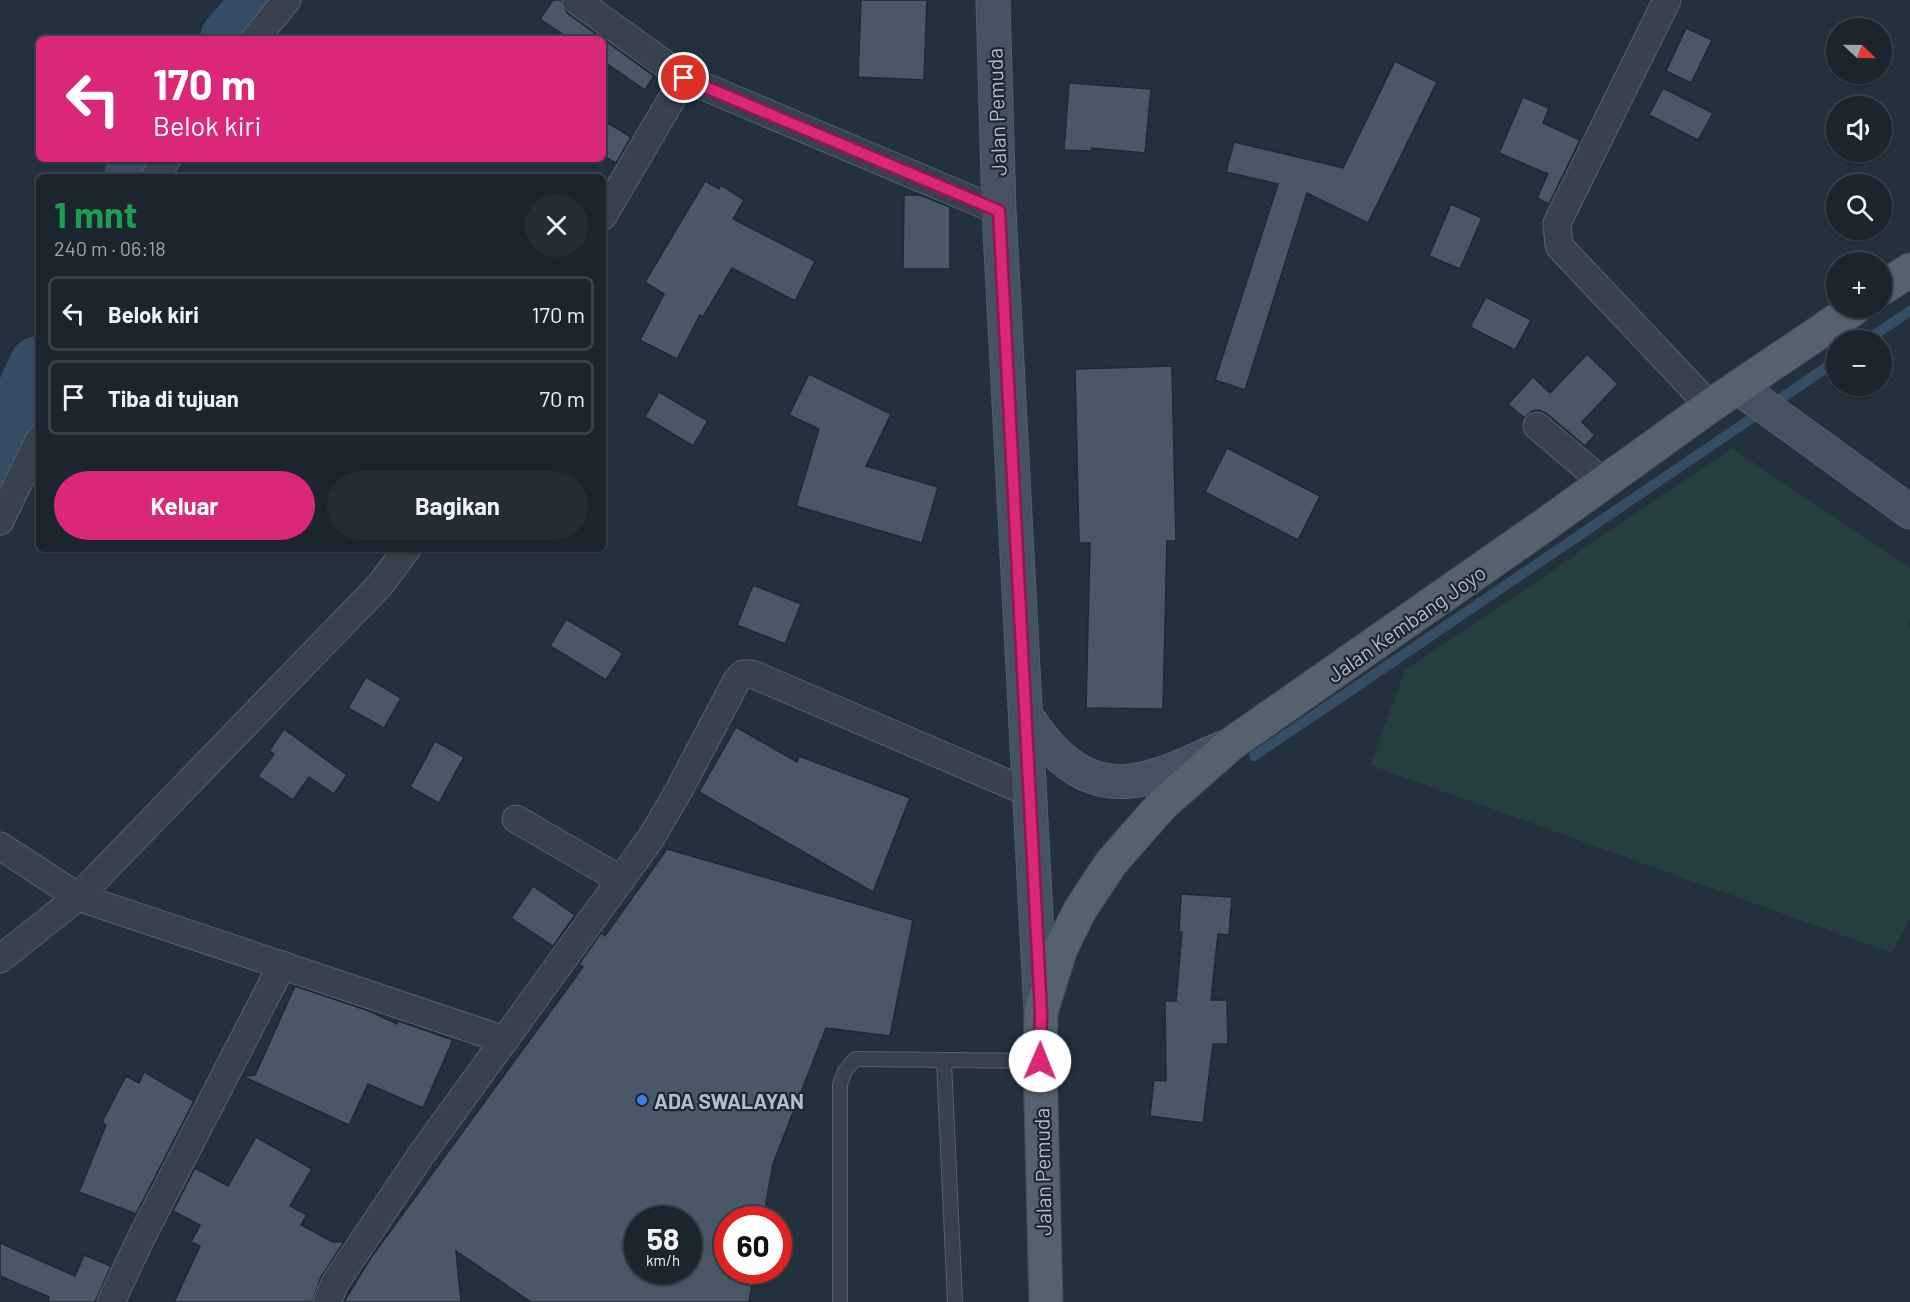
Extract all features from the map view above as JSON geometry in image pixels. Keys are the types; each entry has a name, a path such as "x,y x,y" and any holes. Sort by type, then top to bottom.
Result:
{"main road":[{"name":"Jalan Pemuda","path":"993,0 999,211 1041,1012 1040,1061 1046,1302"},
{"path":"1892,282 1910,270"},
{"name":"Jalan Kembang Joyo","path":"1041,1012 1061,948 1080,910 1111,863 1162,805 1231,744 1710,406 1745,393 1841,318"},
{"path":"1745,393 1910,512"},
{"path":"1026,716 1051,748 1070,765 1095,778 1120,783 1152,778 1231,744"}],"street":[{"path":"257,36 287,0"},
{"path":"576,0 684,78 999,211"},
{"path":"1667,0 1557,224 1559,246 1710,406"},
{"path":"606,211 684,78"},
{"path":"1537,426 1604,483"},
{"path":"0,521 36,446"},
{"path":"0,959 78,897 380,585 406,552"},
{"path":"327,1302 335,1283 421,1155 621,880 668,811 736,680 743,674 752,674 1030,793"},
{"path":"516,819 621,880"},
{"path":"0,846 78,897 506,1040"},
{"path":"111,1302 140,1240 282,965"}],"lane":[{"path":"840,1302 840,1084 845,1071 855,1059 944,1062 1040,1061"},
{"path":"944,1062 955,1302"}],"green space":[{"path":"1732,448 1910,568 1910,621 1907,625 1910,627 1910,918 1892,953 1370,765 1405,671"}],"building":[{"path":"553,0 561,0 567,13 599,36 566,36 540,19"},
{"path":"861,0 927,0 924,80 858,77"},
{"path":"1686,28 1712,40 1691,83 1666,71"},
{"path":"606,41 654,76 645,90 606,63"},
{"path":"1395,61 1437,82 1368,223 1307,193 1245,390 1215,380 1278,184 1226,172 1234,142 1343,168"},
{"path":"1069,83 1151,89 1145,153 1092,148 1091,151 1064,150"},
{"path":"1663,88 1713,113 1698,140 1649,115"},
{"path":"1523,97 1549,108 1543,123 1580,140 1549,204 1537,198 1548,174 1499,153"},
{"path":"606,122 631,137 616,163 606,158"},
{"path":"705,181 719,189 721,185 744,200 733,219 815,261 795,301 732,268 703,317 700,315 677,359 640,340 664,294 645,282"},
{"path":"904,195 920,195 950,207 950,269 903,269"},
{"path":"1451,204 1482,218 1460,269 1429,256"},
{"path":"1486,297 1531,320 1515,350 1470,327"},
{"path":"1587,354 1618,384 1582,422 1595,435 1585,446 1547,414 1539,410 1532,411 1524,418 1508,404 1533,377 1550,393"},
{"path":"1172,366 1176,541 1167,541 1163,709 1086,708 1090,543 1079,543 1075,369"},
{"path":"809,374 891,414 866,466 938,487 922,543 796,506 819,429 789,415"},
{"path":"659,392 708,421 693,446 645,417"},
{"path":"1227,448 1320,496 1298,540 1205,492"},
{"path":"753,585 801,604 785,644 737,625"},
{"path":"566,619 623,653 606,680 550,646"},
{"path":"366,677 401,698 384,728 348,708"},
{"path":"736,727 797,762 799,756 910,798 873,892 699,792"},
{"path":"284,729 347,775 334,794 309,777 293,800 258,776 274,754 269,751"},
{"path":"435,741 464,757 439,803 410,787"},
{"name":"ADA SWALAYAN","path":"667,849 913,920 890,1036 826,1028 773,1164 766,1206 714,1206 714,1284 752,1284 749,1302 531,1302 456,1251 461,1302 344,1302 370,1259 583,967 579,964 601,933 605,936"},
{"path":"533,886 575,915 553,946 511,918"},
{"path":"1181,894 1232,897 1229,935 1218,934 1211,1000 1227,1000 1228,1044 1213,1044 1203,1123 1150,1116 1154,1080 1166,1081 1165,1001 1176,1001 1182,932 1179,932"},
{"path":"295,986 369,1011 397,1024 398,1021 453,1040 423,1108 368,1084 349,1125 242,1076 255,1075"},
{"path":"144,1072 194,1101 136,1214 79,1192 106,1125 102,1122 126,1076 139,1083"},
{"path":"256,1137 312,1169 290,1206 307,1215 301,1225 333,1242 344,1242 321,1277 312,1302 174,1302 200,1246 191,1242 200,1225 173,1211 195,1168 228,1186"},
{"path":"0,1243 75,1276 84,1255 111,1266 95,1302 48,1302 49,1297 0,1276"}],"waterway":[{"path":"234,36 265,0"},
{"path":"137,174 144,162"},
{"path":"1882,330 1910,311"},
{"path":"1254,756 1826,368"},
{"path":"0,455 36,374"}],"place":[{"name":"ADA SWALAYAN","path":"642,1100"}],"route":[{"path":"684,78 999,211 1041,1012 1040,1061"}]}
